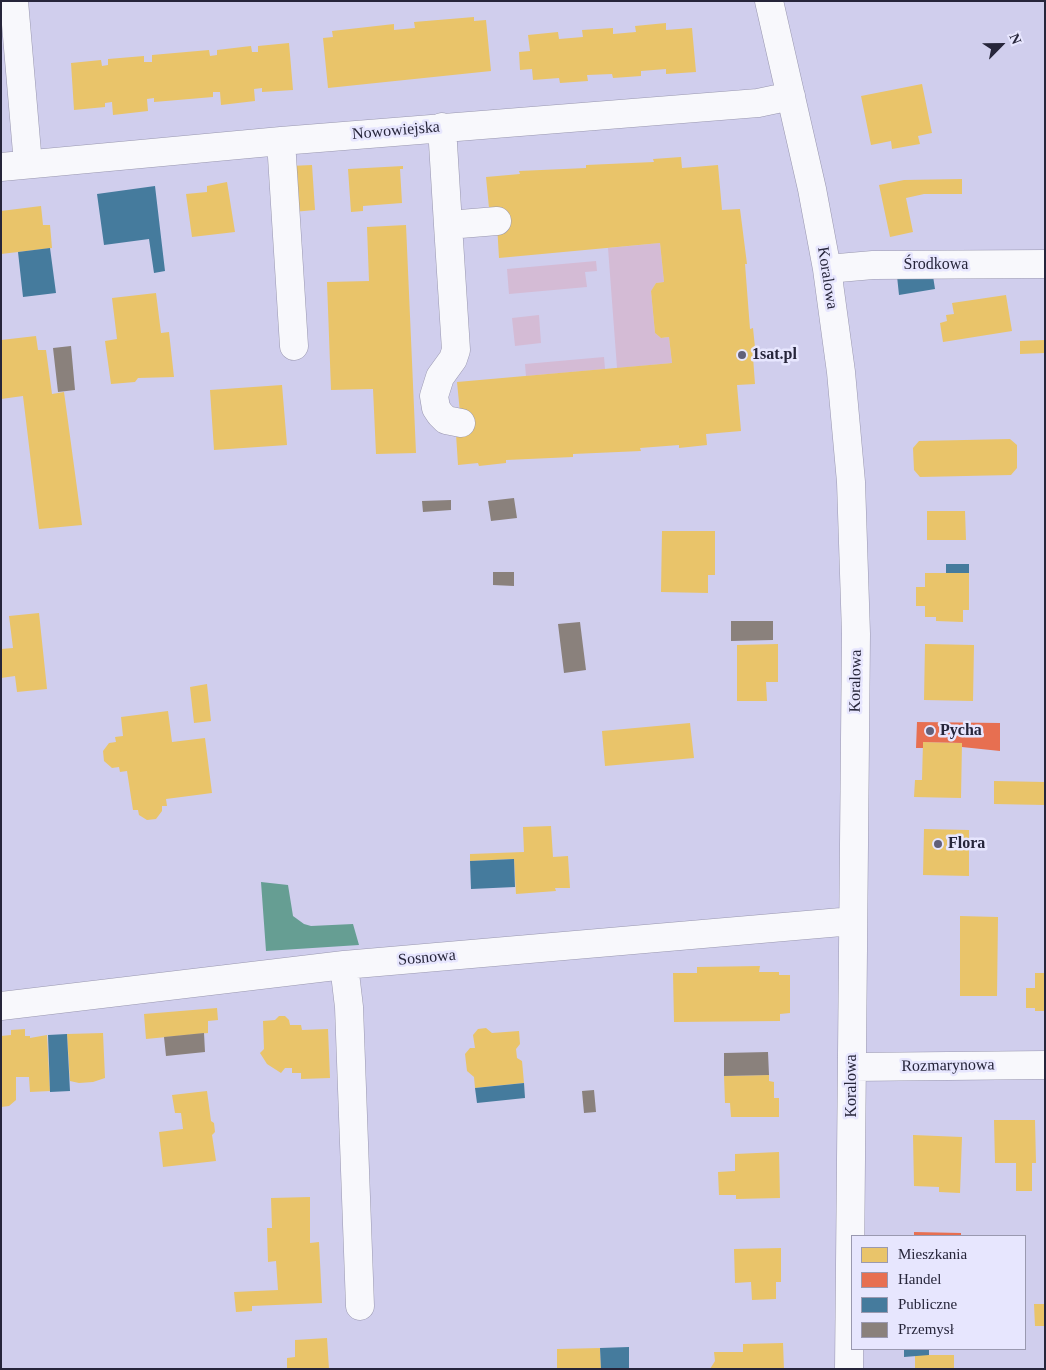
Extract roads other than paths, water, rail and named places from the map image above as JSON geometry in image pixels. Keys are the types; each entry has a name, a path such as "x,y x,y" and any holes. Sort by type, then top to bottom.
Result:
{"street":[{"path":"14,1 28,164"},
{"name":"Koralowa","path":"769,1 812,189 826,269 848,442 855,554 856,634 849,1369"},
{"name":"Nowowiejska","path":"1,167 442,127 758,103 791,96"},
{"path":"442,127 456,350 453,359 440,377 434,396 436,408 440,414 446,420 461,423"},
{"path":"281,141 294,346"},
{"path":"448,225 496,221"},
{"name":"Środkowa","path":"826,269 867,265 1045,264"},
{"name":"Sosnowa","path":"1,1006 344,965 853,922"},
{"path":"344,965 349,1007 360,1306"},
{"name":"Rozmarynowa","path":"852,1067 1045,1065"}],"place":[{"name":"1sat.pl","path":"742,355"},
{"name":"Pycha","path":"930,731"},
{"name":"Flora","path":"938,844"}]}
